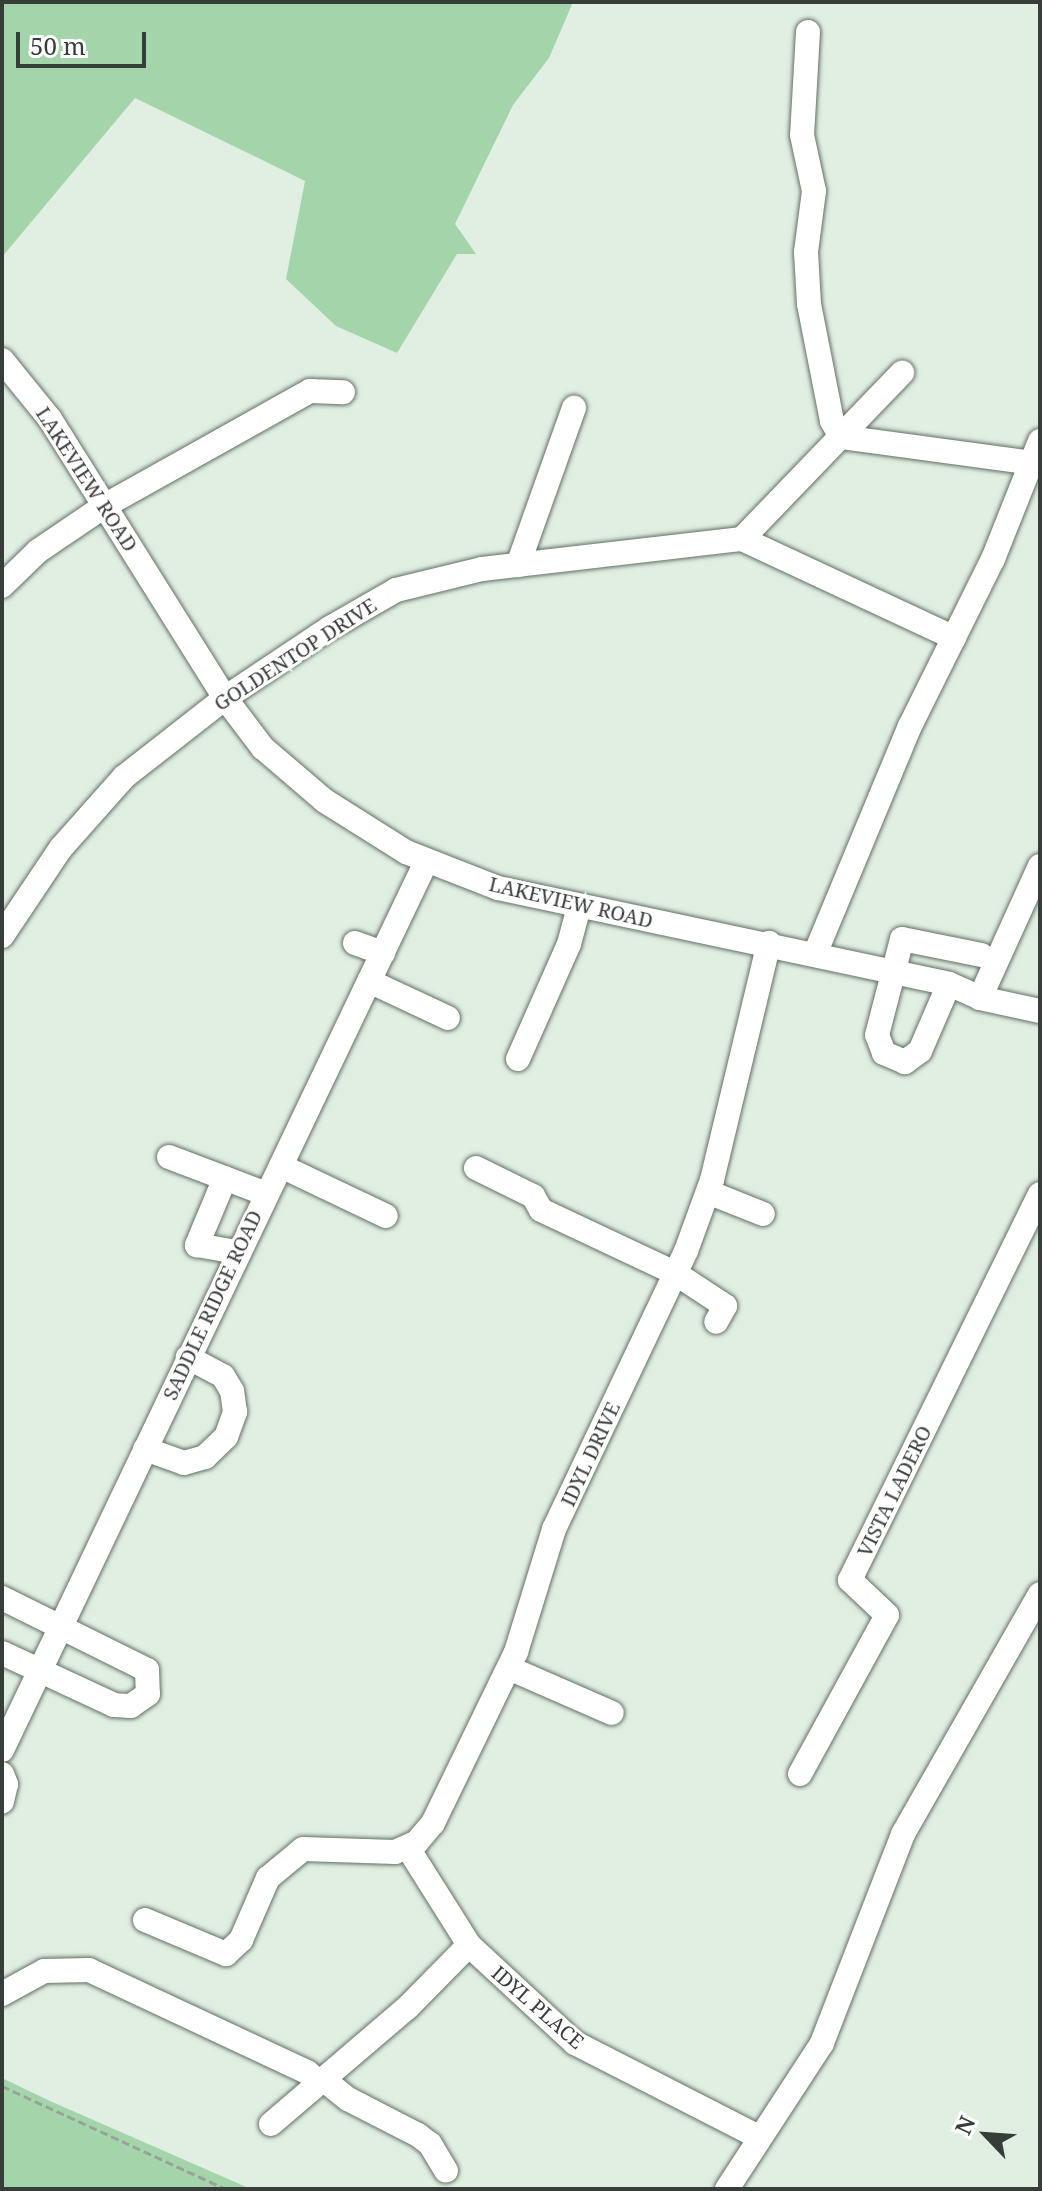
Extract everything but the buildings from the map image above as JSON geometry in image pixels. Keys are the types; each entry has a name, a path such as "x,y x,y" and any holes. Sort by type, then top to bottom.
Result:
{"street":[{"path":"808,32 802,135 814,191 806,252 809,304 824,390 841,437"},
{"name":"LAKEVIEW ROAD","path":"2,360 50,419 225,698 263,748 325,801 426,862 498,888 769,943 945,983 980,998 1040,1011"},
{"path":"902,373 742,539 954,638"},
{"path":"2,586 38,551 106,505 310,391 343,392"},
{"path":"518,565 574,408"},
{"path":"815,954 910,726 954,638 1037,452 841,437"},
{"name":"GOLDENTOP DRIVE","path":"2,936 61,848 124,777 225,698 396,590 518,565 742,539"},
{"name":"SADDLE RIDGE ROAD","path":"2,1750 264,1193 281,1166 426,862"},
{"path":"980,998 1040,866"},
{"path":"518,1059 569,944 579,906"},
{"path":"945,948 945,983 920,1051 905,1062 884,1053 877,1035 902,939 981,955"},
{"path":"355,943 383,953"},
{"name":"IDYL DRIVE","path":"408,1848 440,1813 509,1668 554,1529 675,1273 708,1192 769,943"},
{"path":"369,981 448,1018"},
{"path":"169,1157 264,1193"},
{"path":"281,1166 386,1216"},
{"path":"476,1168 533,1196 541,1210 675,1273 725,1306 716,1322"},
{"path":"225,1178 186,1245 236,1252"},
{"path":"708,1192 763,1214"},
{"name":"VISTA LADERO","path":"800,1774 887,1615 850,1580 1040,1194"},
{"path":"145,1449 184,1463 205,1457 226,1437 235,1412 223,1376 188,1357"},
{"path":"727,2189 757,2136 822,2043 903,1834 1040,1594"},
{"path":"2,1598 62,1624 147,1670 148,1694 131,1706 114,1705 2,1653"},
{"path":"509,1668 612,1713"},
{"path":"2,1774 6,1784 2,1802"},
{"path":"145,1920 226,1954 241,1940 268,1878 303,1849 382,1852 408,1848"},
{"name":"IDYL PLACE","path":"408,1848 469,1945 575,2043 757,2136"},
{"path":"271,2124 407,2008 469,1945"},
{"path":"2,1994 44,1971 89,1970 307,2072 348,2099 418,2135 430,2144 446,2171"}],"path":[{"path":"2,2086 226,2189"}],"green space":[{"path":"2,2 573,2 549,58 513,105 455,224 476,254 457,254 397,353 336,326 286,279 305,181 135,98 2,257"},
{"path":"2,2078 50,2101 251,2189 2,2189"}]}
